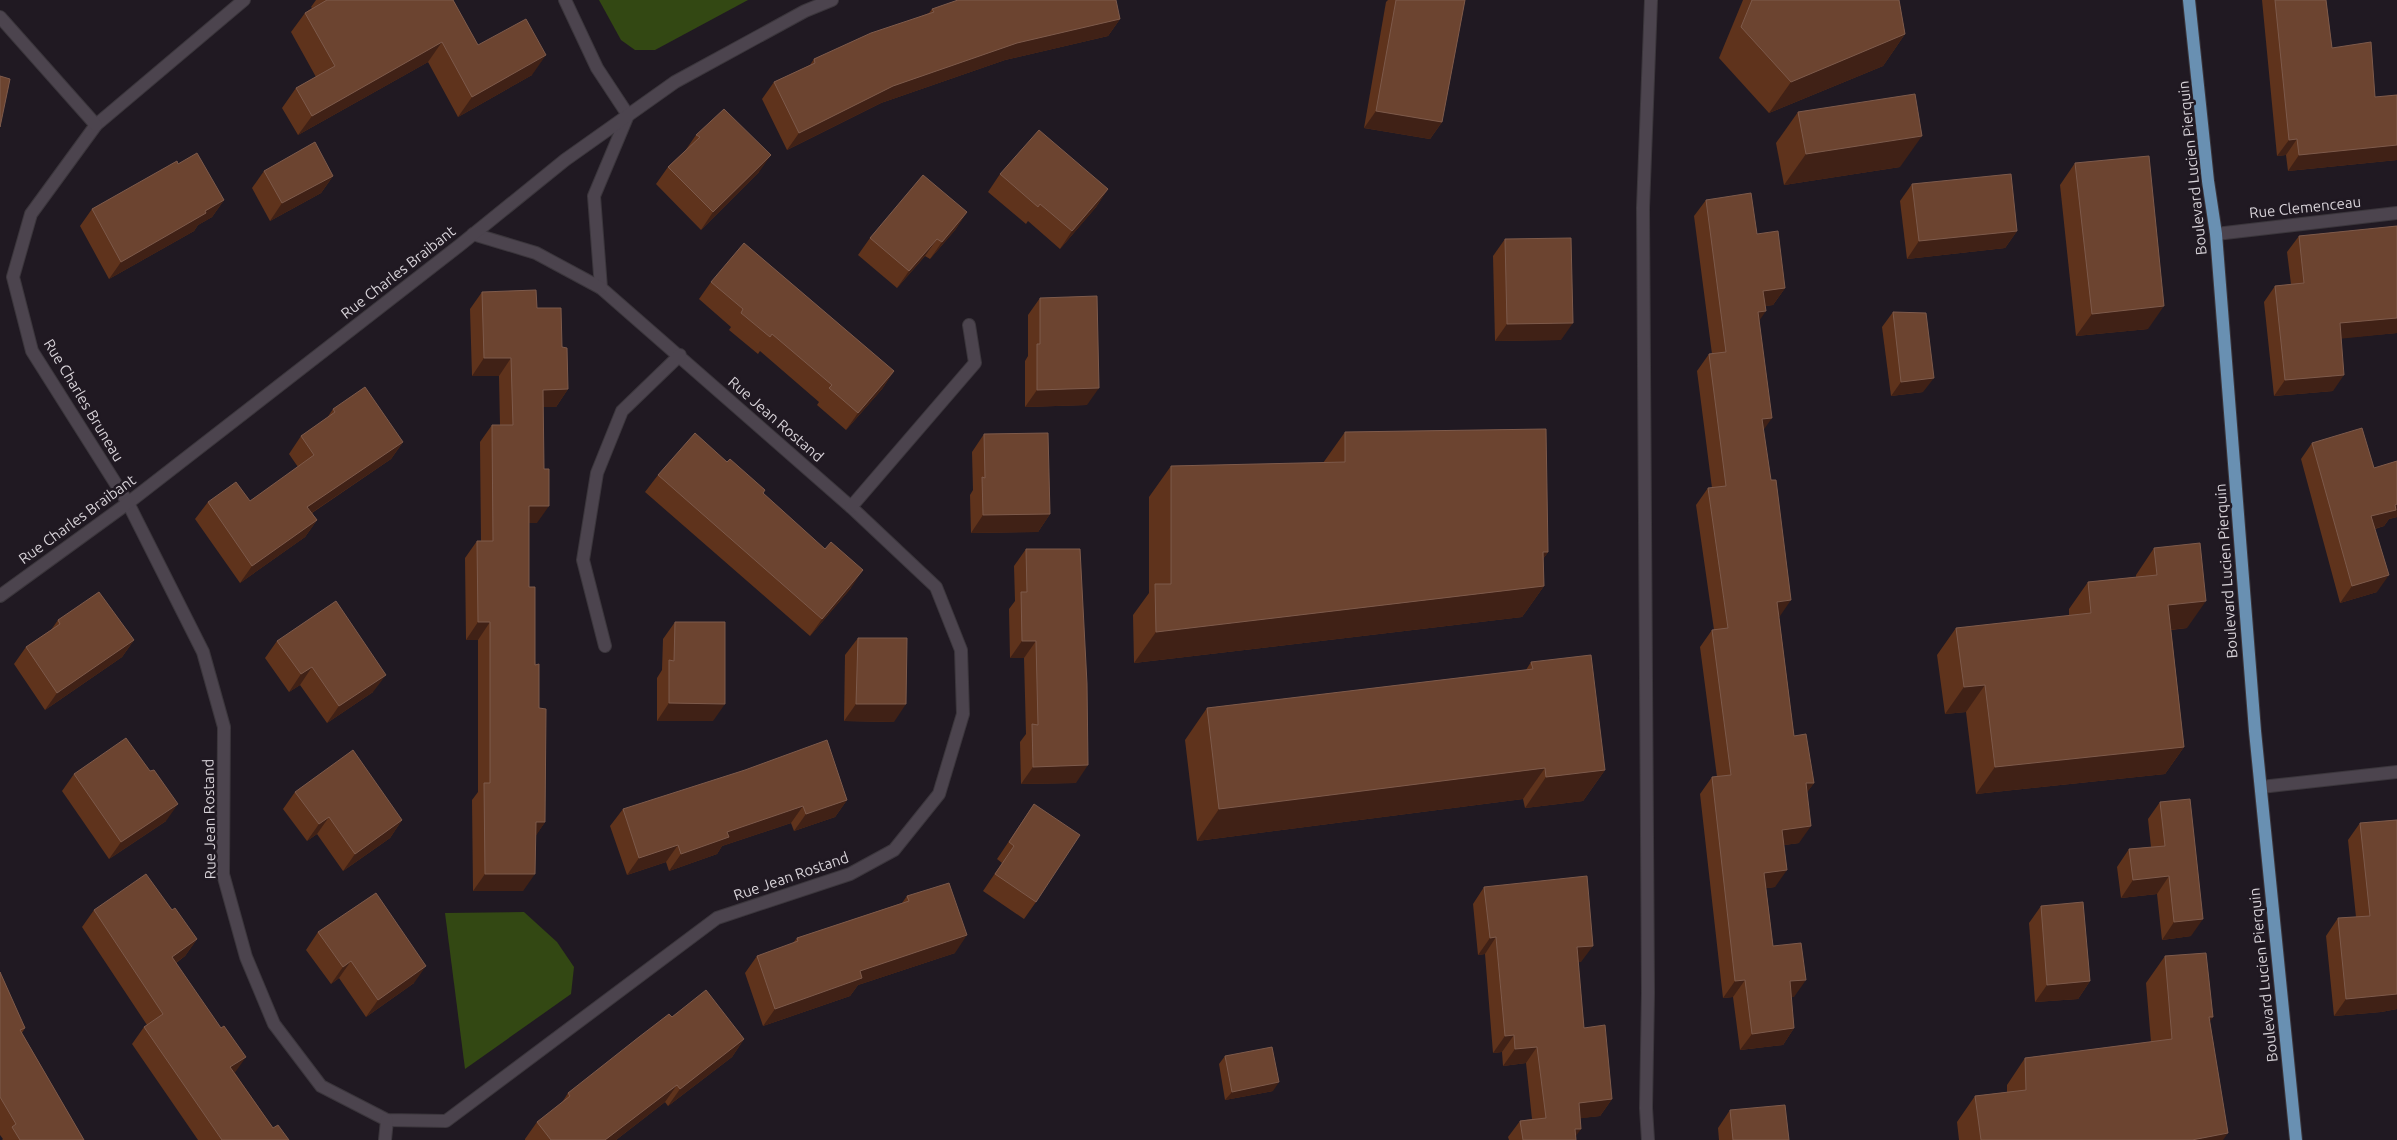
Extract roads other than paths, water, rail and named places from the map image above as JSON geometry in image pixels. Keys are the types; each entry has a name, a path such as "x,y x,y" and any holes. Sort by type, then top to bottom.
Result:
{"main road":[{"name":"Boulevard Lucien Pierquin","path":"2189,0 2208,181 2216,234 2261,788 2296,1140"}],"street":[{"name":"Rue Charles Bruneau","path":"128,503 32,351 13,278 31,214 96,125 244,0"},
{"path":"565,0 597,68 628,115 594,196 601,288"},
{"name":"Rue Charles Braibant","path":"0,596 128,503 565,160 675,82 805,11 832,0"},
{"path":"1648,1140 1646,1108 1648,993 1643,208 1651,0"},
{"path":"0,17 96,125"},
{"name":"Rue Clemenceau","path":"2216,234 2397,213"},
{"name":"Rue Jean Rostand","path":"128,503 203,652 224,727 223,874 246,957 274,1024 321,1086 387,1120 446,1121 717,918 850,874 894,850 938,794 963,714 961,650 936,586 851,507 601,288 536,253 473,234"},
{"path":"851,507 975,363 970,325"},
{"path":"605,646 583,560 597,473 622,411 680,356"},
{"path":"2261,788 2397,772"},
{"path":"386,1140 387,1120"}]}
